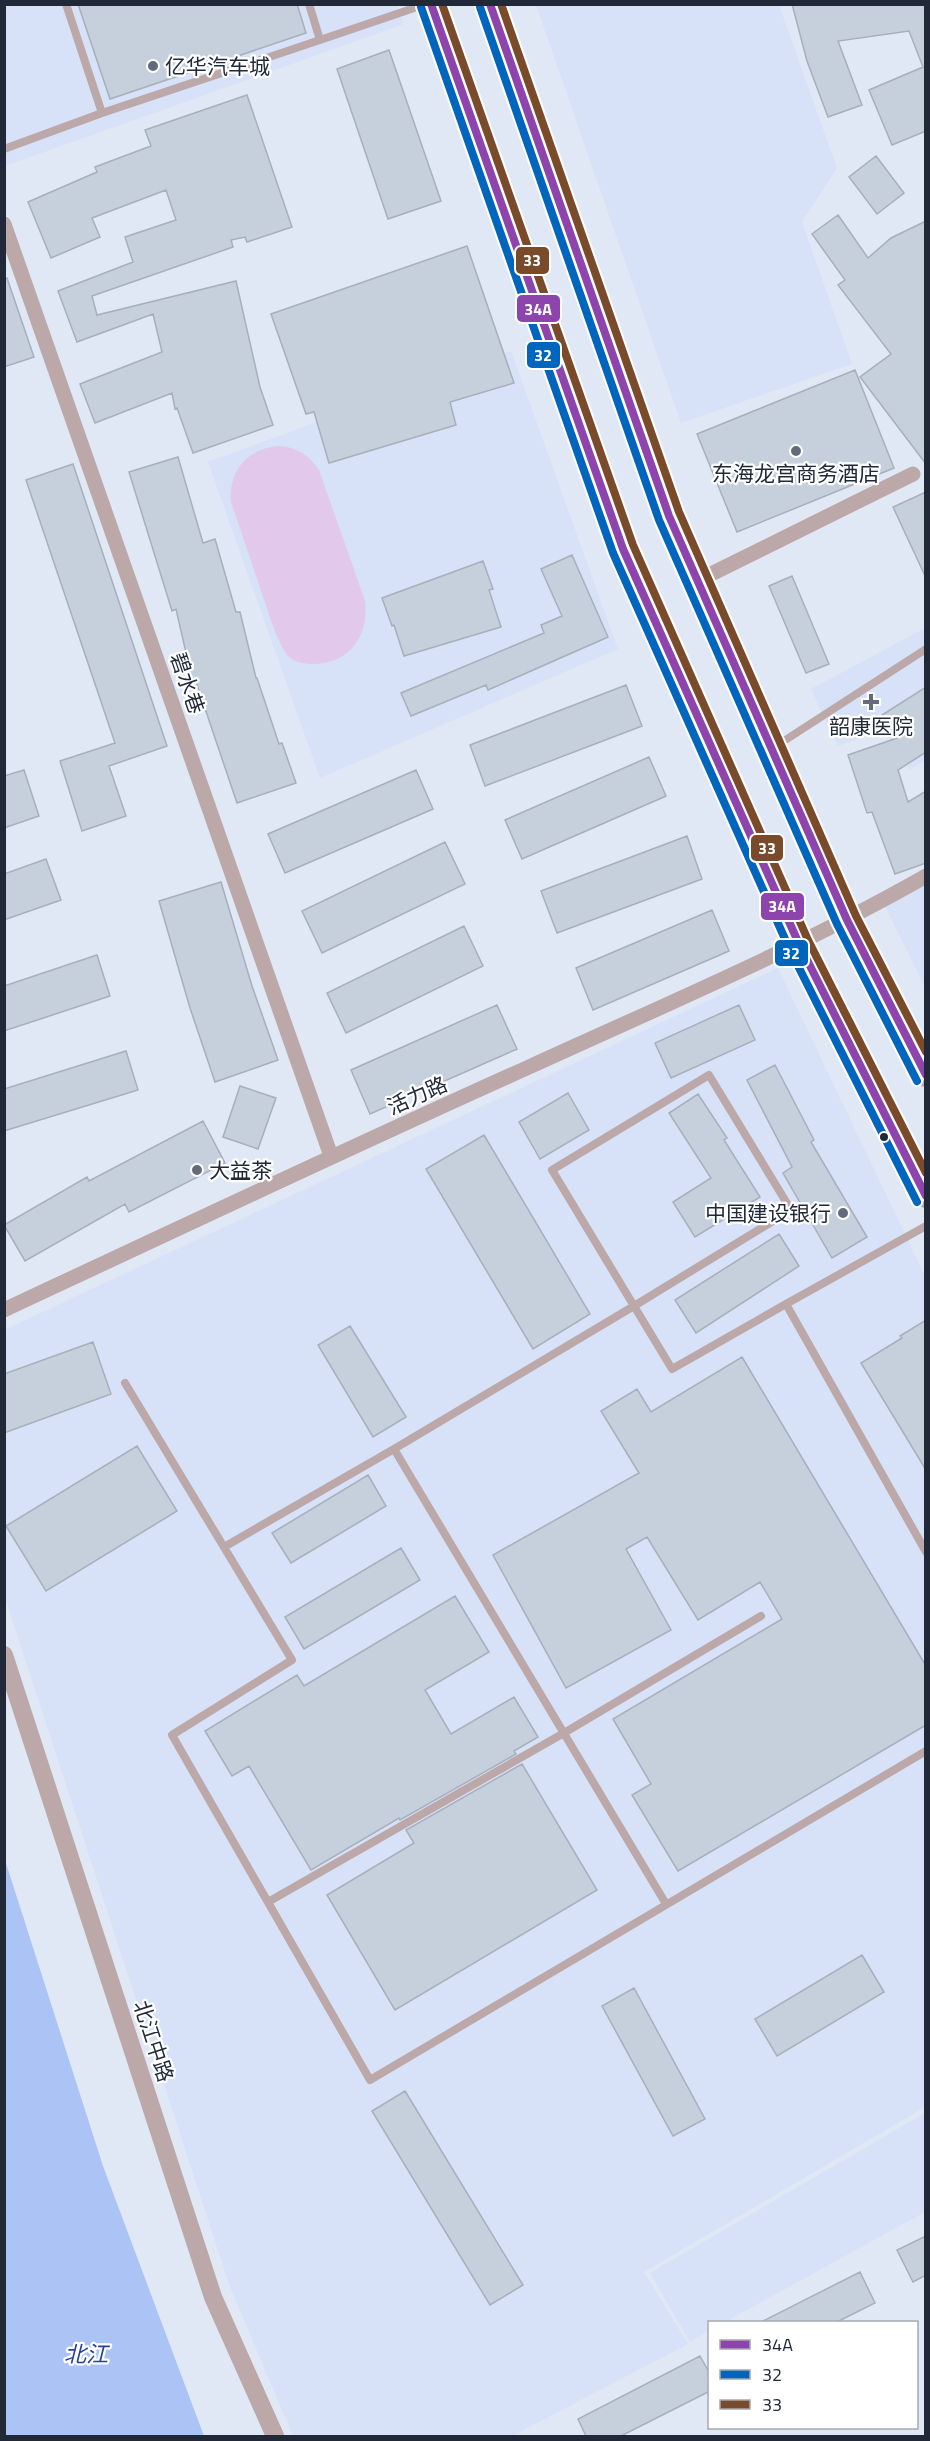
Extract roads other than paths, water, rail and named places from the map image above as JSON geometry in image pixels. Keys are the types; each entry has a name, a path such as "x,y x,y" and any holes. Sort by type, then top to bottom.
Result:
{"main road":[{"path":"431,4 623,549 799,944 926,1197"},
{"path":"490,4 669,516 847,920 926,1076"}],"street":[{"name":"碧水巷","path":"4,224 331,1156"},
{"path":"697,580 913,474"},
{"name":"活力路","path":"4,1310 331,1156 799,944 926,876"},
{"name":"北江中路","path":"4,1655 213,2297 275,2436"}],"lane":[{"path":"66,4 102,113"},
{"path":"309,4 320,40"},
{"path":"4,149 102,113 426,4"},
{"path":"772,749 926,650"},
{"path":"224,1547 394,1449 634,1306 791,1210 709,1075 552,1170 634,1306 672,1369 926,1226"},
{"path":"786,1304 926,1552"},
{"path":"125,1383 292,1660 172,1735 370,2079 926,1751"},
{"path":"394,1449 666,1904"},
{"path":"268,1902 564,1733 761,1616"}],"water":[{"name":"北江","path":"4,1857 103,2166 204,2436 5,2436"}],"place":[{"name":"亿华汽车城","path":"153,66"},
{"name":"东海龙宫商务酒店","path":"796,451"},
{"name":"韶康医院","path":"871,702"},
{"name":"大益茶","path":"197,1170"},
{"name":"中国建设银行","path":"843,1213"}]}
